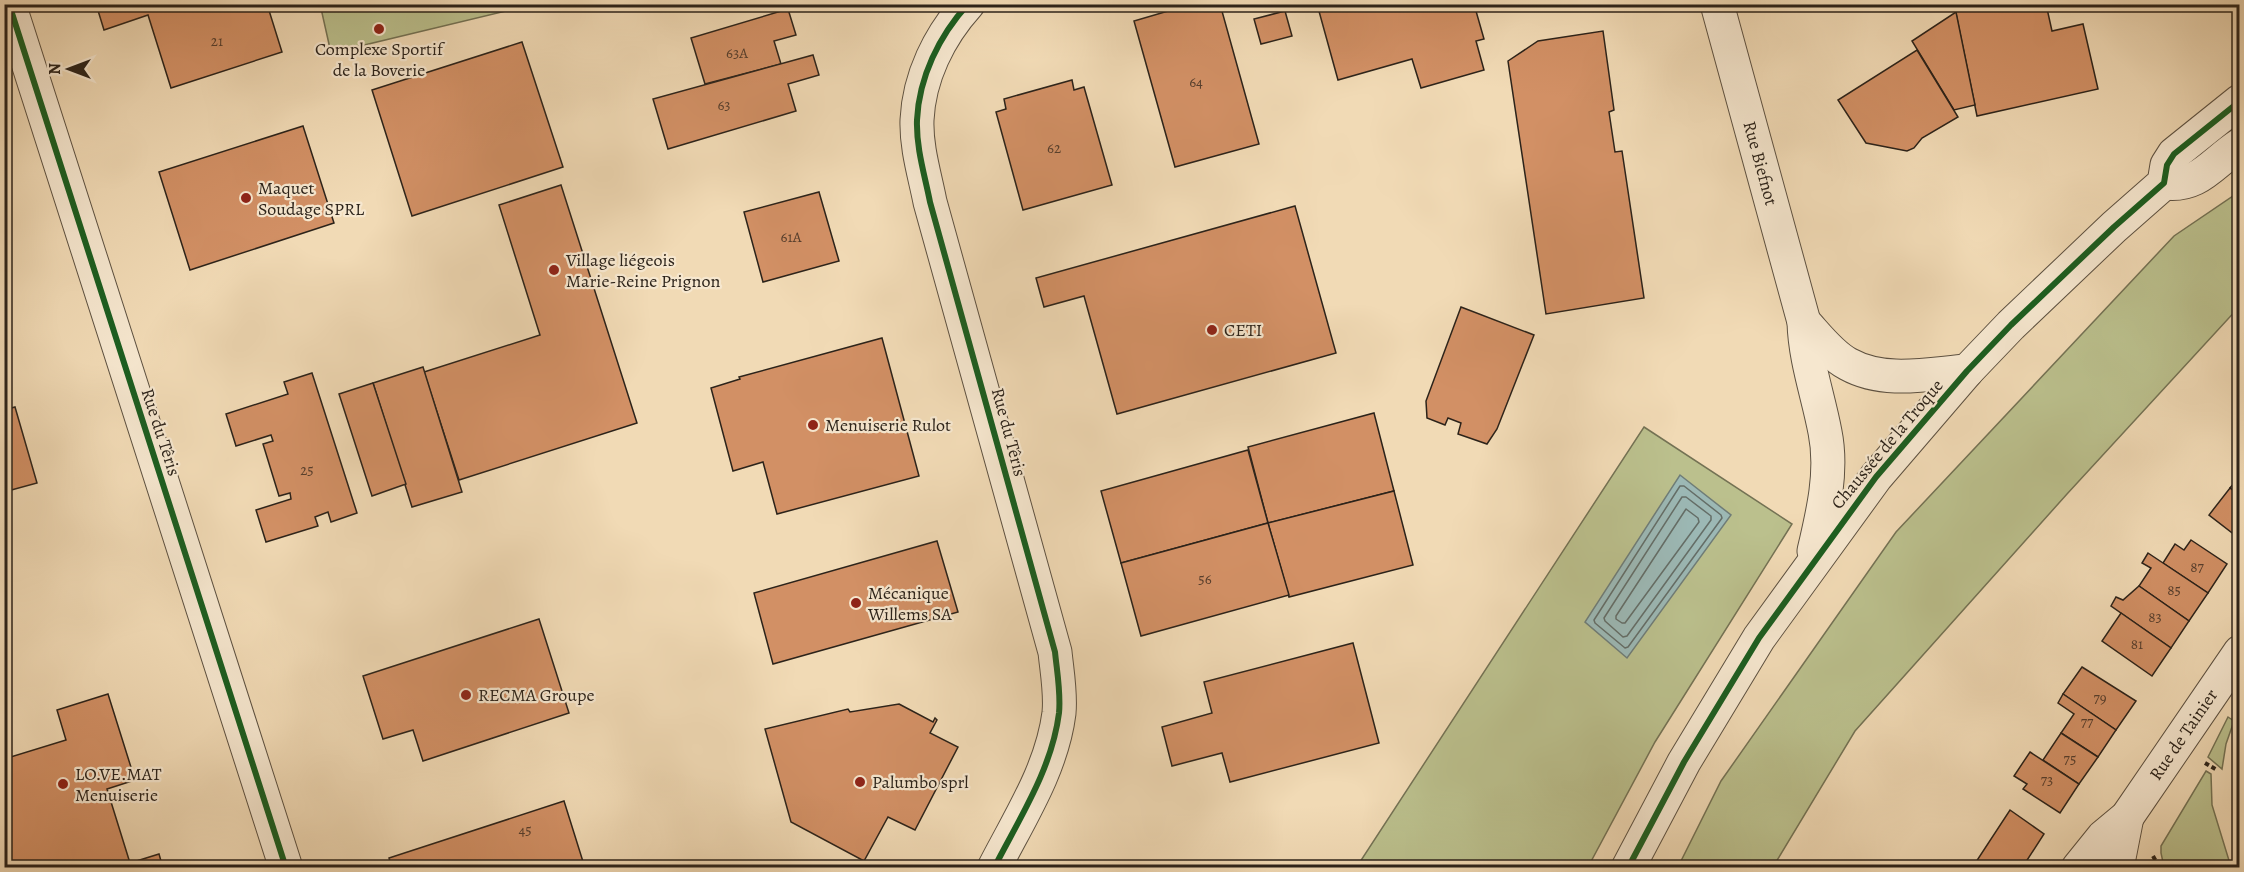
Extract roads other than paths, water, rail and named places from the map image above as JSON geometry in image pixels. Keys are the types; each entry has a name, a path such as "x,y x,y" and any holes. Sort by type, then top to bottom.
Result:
{"street":[{"name":"Rue du Têris","path":"9,4 286,867"},
{"name":"Rue du Têris","path":"968,4 945,34 928,69 917,120 921,159 930,202 1054,652 1059,683 1059,712 1047,761 994,867"},
{"name":"Rue Biefnot","path":"1717,4 1804,322 1805,348 1826,434 1827,482 1810,565"},
{"name":"Chaussée de la Troque","path":"1628,867 1695,744 1759,638 1876,477 1967,371 2055,282 2164,183 2167,165 2174,154 2240,101"},
{"path":"2164,183 2184,184 2195,180 2240,145"},
{"path":"1804,322 1847,364 1880,375 1899,376 1967,371"},
{"name":"Rue de Tainier","path":"2078,867 2103,837 2127,817 2240,652"},
{"name":"Rue de Tainier","path":"2117,867 2127,817"}],"water":[{"path":"1680,475 1731,515 1627,658 1585,622"}],"place":[{"name":"Complexe Sportif de la Boverie","path":"379,29"},
{"name":"Maquet Soudage SPRL","path":"246,198"},
{"name":"Village liégeois Marie-Reine Prignon","path":"554,270"},
{"name":"CETI","path":"1212,330"},
{"name":"Menuiserie Rulot","path":"813,425"},
{"name":"Mécanique Willems SA","path":"856,603"},
{"name":"RECMA Groupe","path":"466,695"},
{"name":"Palumbo sprl","path":"860,782"},
{"name":"LO.VE.MAT Menuiserie","path":"63,784"}]}
